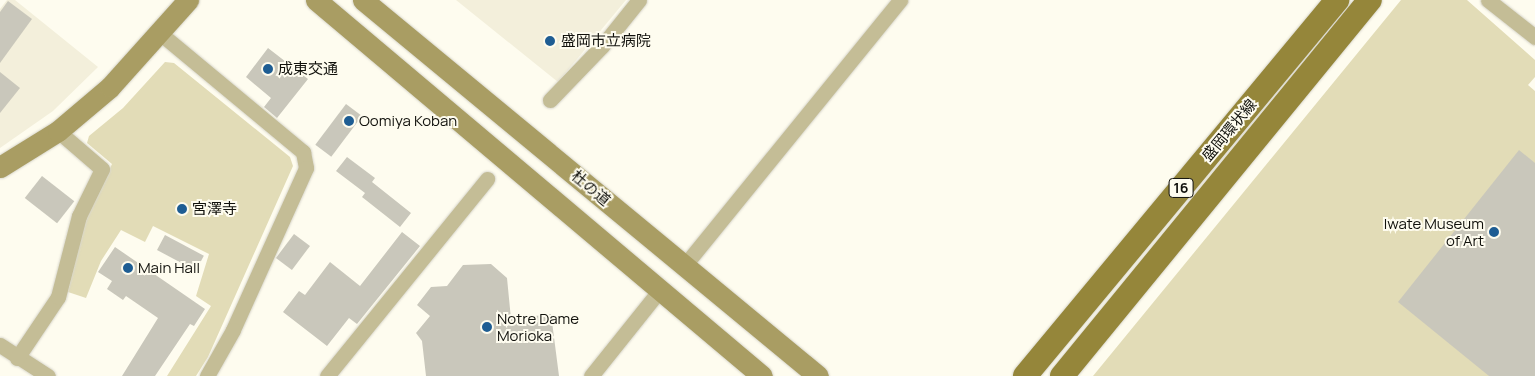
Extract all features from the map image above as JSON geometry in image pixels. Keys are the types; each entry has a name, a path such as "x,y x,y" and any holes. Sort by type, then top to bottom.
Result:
{"main road":[{"path":"0,167 58,131 110,87 161,34 188,0"},
{"path":"316,0 762,376"},
{"name":"杜の道","path":"363,0 818,376"},
{"name":"盛岡環状線","path":"1025,376 1337,0"},
{"name":"盛岡環状線","path":"1062,376 1370,0"}],"street":[{"path":"550,100 602,46 640,0"},
{"path":"684,266 900,0"},
{"path":"1488,0 1535,37"},
{"path":"161,34 303,152 306,168 233,330 207,376"},
{"path":"17,358 58,297 79,216 102,169 58,131"},
{"path":"327,376 487,179"},
{"path":"591,376 659,291"},
{"path":"0,345 17,358 48,376"}],"shaded area":[{"path":"7,0 15,0 98,67 53,111 0,148 0,9"},
{"name":"盛岡市立病院","path":"456,0 626,0 558,82"},
{"path":"1401,0 1467,0 1535,60 1535,77 1528,85 1535,91 1535,376 1093,376"},
{"name":"宮澤寺","path":"165,62 174,63 290,157 293,166 208,357 196,376 167,376 211,306 196,296 209,254 153,226 145,242 121,230 101,261 86,298 68,292 85,221 112,164 87,143 89,136 123,108"}],"building":[{"path":"8,1 32,19 0,63 0,12"},
{"path":"268,48 308,79 277,118 264,107 271,98 246,77"},
{"path":"0,72 20,88 0,113"},
{"path":"346,104 362,116 331,157 315,145"},
{"name":"Iwate Museum of Art","path":"1519,150 1535,163 1535,376 1489,376 1398,302"},
{"path":"347,157 375,178 372,182 411,213 400,227 362,197 365,193 336,171"},
{"path":"42,176 74,201 57,223 25,198"},
{"path":"402,232 420,246 357,324 349,318 327,346 283,312 299,291 305,295 330,262 360,286"},
{"path":"294,234 310,246 292,270 276,258"},
{"path":"165,235 204,256 196,271 157,250"},
{"path":"115,247 205,309 194,326 190,324 155,376 122,376 158,318 126,296 123,300 107,289 112,281 98,272"},
{"name":"Notre Dame Morioka","path":"491,264 507,278 511,319 551,314 559,376 426,376 422,341 416,333 430,316 417,305 431,287 447,286 463,265"}],"place":[{"name":"盛岡市立病院","path":"550,41"},
{"name":"成東交通","path":"268,69"},
{"name":"Oomiya Koban","path":"349,121"},
{"name":"宮澤寺","path":"182,209"},
{"name":"Iwate Museum of Art","path":"1494,232"},
{"name":"Main Hall","path":"128,268"},
{"name":"Notre Dame Morioka","path":"487,327"}]}
